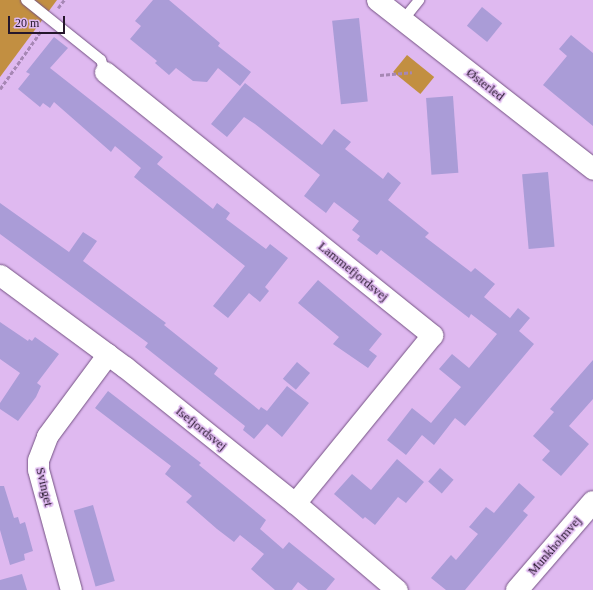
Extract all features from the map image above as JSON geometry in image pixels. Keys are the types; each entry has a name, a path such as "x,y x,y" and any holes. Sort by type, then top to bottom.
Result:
{"street":[{"name":"Østerled","path":"377,0 593,169"},
{"name":"Lammefjordsvej","path":"106,72 432,335 295,503"},
{"name":"Isefjordsvej","path":"0,275 108,354 295,503 397,590"},
{"name":"Svinget","path":"71,590 38,469 38,460 47,436 108,354"},
{"name":"Munkholmvej","path":"517,590 593,502"}],"lane":[{"path":"26,0 49,20 101,60 106,72"},
{"path":"403,20 419,0"}],"path":[{"path":"0,89 64,0"},
{"path":"380,75 412,72"}],"shaded area":[{"path":"0,0 57,0 0,77"},
{"path":"407,55 434,77 420,94 393,72"}],"building":[{"path":"153,0 169,0 220,43 218,46 251,72 240,86 218,68 207,82 193,81 176,68 169,75 155,63 157,61 130,39 141,26 135,21"},
{"path":"482,7 502,23 487,42 467,26"},
{"path":"359,18 368,102 341,104 332,21"},
{"path":"571,35 593,53 593,126 543,85 567,56 559,49"},
{"path":"54,37 68,48 50,68 163,157 157,164 213,209 217,203 230,213 226,219 266,249 270,244 288,258 265,287 269,291 260,302 249,293 228,318 213,306 245,266 134,177 141,168 115,146 111,152 54,102 50,108 43,103 40,107 18,89 30,74 26,72"},
{"path":"245,83 322,145 334,129 351,142 345,149 383,179 388,172 401,183 388,200 429,233 425,237 471,272 475,268 495,284 484,297 510,318 518,308 530,318 519,331 534,344 465,426 455,418 434,445 422,435 406,455 387,440 412,408 431,423 461,387 439,369 452,354 469,368 497,334 471,314 469,318 381,250 377,255 357,240 360,236 352,230 359,221 334,202 326,213 304,196 320,175 255,124 244,117 227,137 211,124"},
{"path":"453,96 458,173 431,175 426,98"},
{"path":"548,172 555,247 529,249 522,174"},
{"path":"0,203 69,252 83,232 97,241 83,261 166,323 164,325 218,368 214,374 259,410 261,407 267,411 287,386 309,403 282,437 267,424 254,439 243,430 245,426 145,347 148,343 0,234"},
{"path":"318,280 382,334 369,350 377,356 368,368 333,344 339,337 298,303"},
{"path":"0,322 28,341 29,339 32,341 35,337 59,354 37,383 41,386 36,397 18,421 0,409 0,403 20,373 0,359"},
{"path":"593,360 593,399 569,426 589,444 561,476 542,460 550,451 533,436 554,412 550,409"},
{"path":"297,362 310,373 296,390 283,379"},
{"path":"108,391 201,463 199,465 266,520 260,529 283,549 289,542 335,579 326,590 308,590 298,582 292,590 275,590 251,569 264,554 240,535 234,542 217,529 186,502 192,496 165,474 171,466 95,408"},
{"path":"397,459 424,482 406,503 398,497 375,525 365,517 363,519 334,494 352,474 371,490"},
{"path":"440,468 454,480 442,493 428,482"},
{"path":"519,483 535,497 523,511 528,515 465,590 446,590 431,578 451,555 456,560 478,534 469,527 486,507 494,513"},
{"path":"0,486 4,486 14,518 18,517 20,524 25,522 33,551 24,554 25,560 10,565 0,530"},
{"path":"93,505 115,581 96,586 74,511"},
{"path":"22,574 27,590 0,590 0,580"}]}
